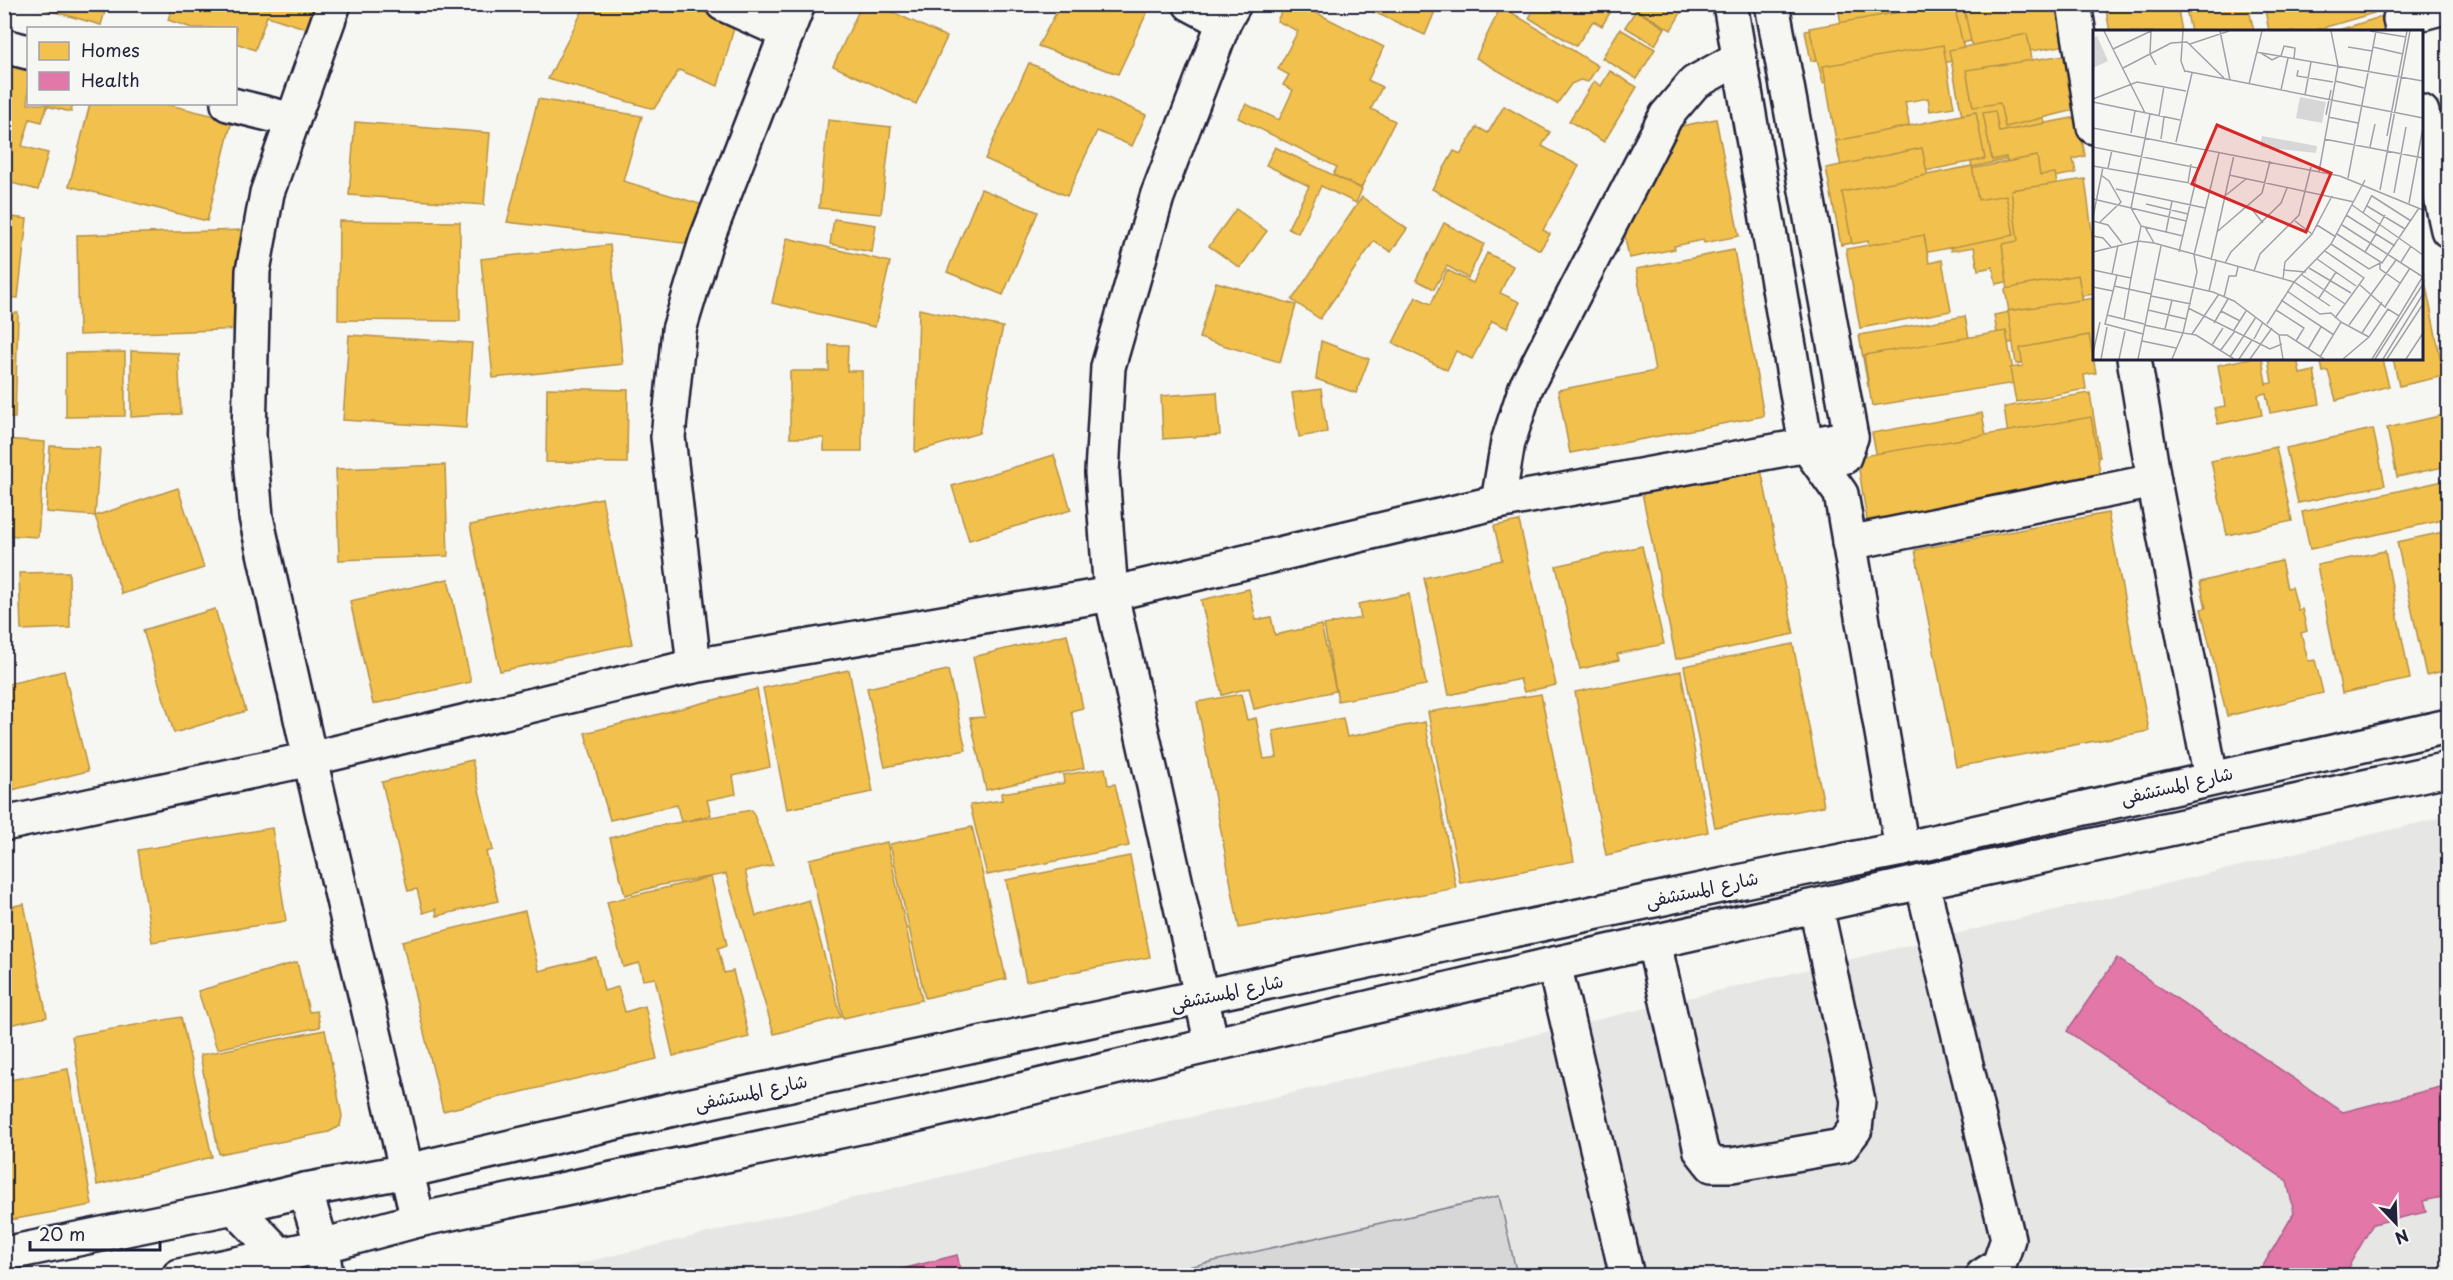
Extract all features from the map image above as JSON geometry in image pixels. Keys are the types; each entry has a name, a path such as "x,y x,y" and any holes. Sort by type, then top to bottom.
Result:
{"street":[{"path":"334,4 267,194 253,271 249,435 256,517 418,1220"},
{"path":"694,666 668,437 679,330 706,241 792,19 723,4"},
{"path":"1190,4 1229,13 1157,197 1108,367 1102,473 1111,594 1212,1045"},
{"path":"1730,4 1806,445 1841,495"},
{"path":"2074,4 2093,121"},
{"path":"1778,5 1851,437 1844,459 1841,495 1902,849"},
{"path":"2400,18 2448,6"},
{"path":"4,46 27,52"},
{"path":"1498,502 1508,442 1526,387 1666,116 1694,83 1739,58"},
{"path":"232,105 293,120"},
{"path":"2423,121 2448,230"},
{"path":"2134,360 2154,482 2211,778"},
{"path":"4,824 310,759 694,666 1111,594 1498,502 1851,437"},
{"path":"1849,543 2154,482"},
{"name":"شارع المستشفى","path":"4,1254 234,1207 305,1190 407,1171 689,1106 1902,849 2448,726"},
{"path":"179,1275 324,1261 418,1220 911,1116 1554,964 2448,769"},
{"path":"1922,882 2008,1239 1999,1265 1982,1275"},
{"path":"1654,943 1701,1150 1712,1165 1732,1165 1842,1146 1856,1129 1858,1101 1816,907"},
{"path":"1554,964 1627,1275"},
{"path":"305,1190 324,1261"},
{"path":"234,1207 282,1265"}],"shaded area":[{"path":"2448,816 2448,1275 532,1275"},
{"path":"1499,1196 1517,1275 1153,1275"}],"building: Homes":[{"path":"27,4 107,4 101,25"},
{"path":"173,4 320,4 311,30 267,16 255,50 237,43 237,27 189,27 168,20"},
{"path":"586,4 705,4 737,17 718,86 679,70 654,109 548,79"},
{"path":"862,4 875,4 947,37 916,104 833,66"},
{"path":"1061,4 1151,4 1118,74 1038,46"},
{"path":"1285,4 1299,4 1384,47 1368,80 1382,87 1371,109 1395,121 1361,188 1333,175 1337,167 1238,118 1246,104 1279,120 1293,90 1283,85 1289,75 1278,69 1298,31 1277,21"},
{"path":"1356,4 1438,4 1425,35"},
{"path":"1521,4 1615,4 1602,26 1593,21 1576,46 1529,18 1533,11"},
{"path":"1636,4 1686,4 1671,30 1634,8"},
{"path":"1844,4 1925,4 1932,37 1811,61 1805,31 1841,24 1838,6"},
{"path":"1939,4 2021,4 2023,14 2014,15 2018,31 1961,43 1959,35 1946,37"},
{"path":"1954,4 1966,59 1823,83 1809,28"},
{"path":"1963,4 2062,4 2068,45 1975,60"},
{"path":"2135,4 2177,4 2182,30 2110,30 2106,10"},
{"path":"2185,4 2248,4 2254,30 2191,30"},
{"path":"2264,4 2372,4 2374,13 2316,30 2269,30"},
{"path":"1501,6 1598,66 1588,82 1580,80 1571,84 1557,104 1476,58"},
{"path":"1636,10 1665,28 1655,45 1625,27"},
{"path":"2384,16 2388,30 2338,30"},
{"path":"1620,29 1655,49 1637,79 1602,58"},
{"path":"2027,34 2048,139 2030,143 2032,154 1972,167 1949,50"},
{"path":"1943,45 1954,107 1930,111 1928,98 1905,102 1913,145 1839,158 1823,66"},
{"path":"4,55 27,61 27,105 73,105 71,112 47,106 42,122 30,119 22,146 48,153 38,190 4,181"},
{"path":"2065,55 2079,109 2005,127 2000,103 1973,107 1966,70"},
{"path":"1029,63 1146,115 1132,146 1097,131 1067,196 985,159"},
{"path":"1610,71 1637,87 1604,142 1569,121 1594,81 1601,86"},
{"path":"538,99 642,116 623,181 703,205 691,244 507,222"},
{"path":"90,105 169,105 232,120 207,221 69,186"},
{"path":"1504,106 1550,132 1542,146 1579,166 1543,230 1550,234 1540,250 1432,189 1454,151 1461,154 1477,127 1488,133"},
{"path":"1995,111 1999,132 2078,117 2085,156 2073,159 2076,173 2011,185 2006,157 1992,160 1983,113"},
{"path":"1976,112 1985,159 1845,187 1836,141"},
{"path":"1716,119 1739,236 1704,243 1703,240 1674,246 1675,249 1629,258 1623,227 1667,129"},
{"path":"828,120 891,127 881,214 819,208"},
{"path":"355,122 490,133 484,205 349,195"},
{"path":"1275,147 1362,189 1356,203 1321,186 1298,233 1288,228 1309,186 1266,165"},
{"path":"1922,148 1930,187 1949,182 1956,217 1919,225 1920,229 1841,245 1826,168"},
{"path":"2037,156 2040,175 2055,173 2069,252 2058,255 2060,271 1996,284 1993,267 1978,270 1974,247 1951,251 1947,227 1970,223 1960,171"},
{"path":"1972,166 1978,200 2006,195 2014,235 1873,263 1868,241 1852,244 1842,192"},
{"path":"2085,179 2093,239 2093,294 2010,306 2002,244 2018,241 2011,190"},
{"path":"981,189 1038,212 1003,295 947,272"},
{"path":"1362,197 1407,229 1391,252 1374,241 1320,319 1292,300"},
{"path":"1236,209 1267,231 1240,268 1209,246"},
{"path":"4,216 27,219 18,298 4,297"},
{"path":"834,219 876,225 872,252 830,244"},
{"path":"339,221 460,222 460,321 338,320"},
{"path":"1444,223 1484,244 1468,278 1447,266 1434,289 1416,280"},
{"path":"243,230 246,329 79,335 77,235"},
{"path":"1924,235 1929,263 1942,260 1951,311 1860,328 1846,249"},
{"path":"787,238 890,262 875,327 772,303"},
{"path":"610,245 623,364 493,378 481,259"},
{"path":"1734,250 1764,416 1570,453 1558,390 1655,371 1636,269"},
{"path":"1487,253 1513,266 1500,293 1520,302 1507,328 1492,321 1472,359 1456,351 1447,370 1393,343 1416,297 1431,304 1447,270 1473,283"},
{"path":"2423,271 2444,376 2399,386 2393,360 2423,360"},
{"path":"2078,275 2088,329 2060,334 2055,310 2046,311 2050,335 1999,345 1994,315 2009,312 2005,289"},
{"path":"1216,282 1296,305 1280,362 1199,338"},
{"path":"2093,298 2093,352 2016,364 2008,311"},
{"path":"919,309 1003,327 979,433 915,452"},
{"path":"4,313 18,313 15,418 4,418"},
{"path":"1965,316 1974,366 1868,386 1859,335"},
{"path":"2006,331 2015,383 1872,406 1864,355"},
{"path":"349,335 472,343 466,428 343,420"},
{"path":"2089,335 2096,373 2084,375 2086,389 2016,402 2010,368 2023,366 2020,348"},
{"path":"1321,341 1369,359 1356,393 1316,379"},
{"path":"829,345 848,345 847,371 862,371 862,451 824,451 824,438 790,438 790,371 829,371"},
{"path":"131,351 178,353 181,414 131,417"},
{"path":"125,352 125,416 66,417 66,353"},
{"path":"2241,360 2262,360 2266,384 2272,383 2268,360 2297,360 2300,374 2314,371 2320,404 2270,413 2266,393 2258,395 2262,415 2218,424 2214,408 2225,406 2218,365"},
{"path":"2320,360 2382,360 2389,386 2336,400 2328,371 2323,372"},
{"path":"547,388 628,390 627,463 546,462"},
{"path":"1321,389 1327,432 1299,437 1292,393"},
{"path":"1217,392 1220,435 1163,439 1161,396"},
{"path":"2090,393 2100,457 2013,470 2004,407"},
{"path":"1982,413 1993,475 1904,491 1904,485 1874,490 1868,459 1877,457 1872,433"},
{"path":"2448,414 2448,466 2397,477 2387,428"},
{"path":"2091,417 2101,479 1867,520 1857,457"},
{"path":"2373,429 2385,485 2298,503 2286,448"},
{"path":"4,439 45,442 38,537 4,535"},
{"path":"50,446 100,448 95,516 46,512"},
{"path":"2276,447 2292,521 2227,535 2211,461"},
{"path":"1054,455 1071,510 969,540 952,486"},
{"path":"445,465 448,556 339,560 336,469"},
{"path":"1761,469 1794,634 1676,659 1642,493"},
{"path":"2448,480 2448,519 2310,549 2302,512"},
{"path":"178,488 204,568 122,594 95,516"},
{"path":"602,498 632,644 500,671 470,525"},
{"path":"2108,513 2149,731 1956,767 1915,550"},
{"path":"1519,521 1556,685 1524,692 1520,679 1449,695 1424,578 1502,560 1494,526"},
{"path":"2448,531 2448,670 2426,675 2397,542"},
{"path":"1642,546 1664,644 1617,654 1619,660 1580,669 1556,566"},
{"path":"2385,551 2410,679 2342,693 2317,565"},
{"path":"2281,561 2287,588 2292,587 2298,610 2302,609 2307,631 2301,633 2308,661 2315,660 2323,693 2227,716 2201,609 2206,608 2200,582"},
{"path":"69,572 70,628 21,630 19,573"},
{"path":"448,579 471,682 373,704 350,601"},
{"path":"1249,589 1256,620 1271,617 1275,635 1321,625 1336,691 1254,709 1249,688 1222,695 1201,600"},
{"path":"1409,594 1426,685 1338,701 1324,625 1361,618 1358,604"},
{"path":"215,609 246,711 174,733 143,630"},
{"path":"1067,634 1083,708 1071,711 1084,768 986,790 970,718 985,717 973,657"},
{"path":"1793,644 1824,806 1715,827 1684,666"},
{"path":"849,670 873,792 787,809 763,688"},
{"path":"948,670 966,750 885,767 867,688"},
{"path":"64,671 88,771 4,792 4,685"},
{"path":"1681,671 1708,832 1606,855 1575,692"},
{"path":"757,689 770,767 733,776 736,794 707,800 711,815 681,822 677,805 610,820 585,733"},
{"path":"1241,694 1247,720 1256,718 1264,759 1277,757 1273,731 1343,718 1347,737 1425,722 1456,888 1239,928 1197,702"},
{"path":"1541,694 1574,861 1460,883 1428,712"},
{"path":"472,760 493,850 486,852 498,901 437,916 436,909 423,913 417,889 408,891 382,782"},
{"path":"1105,768 1108,785 1115,784 1129,846 987,875 970,805 1002,800 1001,793 1064,783 1063,775"},
{"path":"752,810 773,865 745,871 756,916 809,900 841,1017 774,1034 726,874 661,885 625,895 610,838 646,828"},
{"path":"972,827 1006,979 925,998 890,844"},
{"path":"272,828 286,921 152,942 138,850"},
{"path":"887,842 922,1000 843,1018 809,859"},
{"path":"1130,856 1150,957 1026,981 1006,880"},
{"path":"711,877 727,945 718,948 724,973 733,971 749,1037 673,1056 655,978 643,980 639,963 623,967 607,902"},
{"path":"24,904 47,1017 4,1026 4,908"},
{"path":"525,911 539,971 596,957 604,991 618,987 625,1012 645,1006 657,1059 443,1111 402,941"},
{"path":"297,962 309,1012 317,1011 320,1027 217,1049 198,991"},
{"path":"181,1017 212,1157 97,1185 72,1036"},
{"path":"325,1030 342,1116 340,1126 329,1132 219,1154 200,1055"},
{"path":"68,1069 92,1205 4,1221 4,1081"}],"building: Health":[{"path":"2117,958 2343,1112 2448,1085 2448,1196 2423,1201 2426,1212 2373,1224 2343,1276 2257,1276 2294,1213 2287,1181 2067,1031"},
{"path":"957,1255 962,1276 875,1276"}]}
